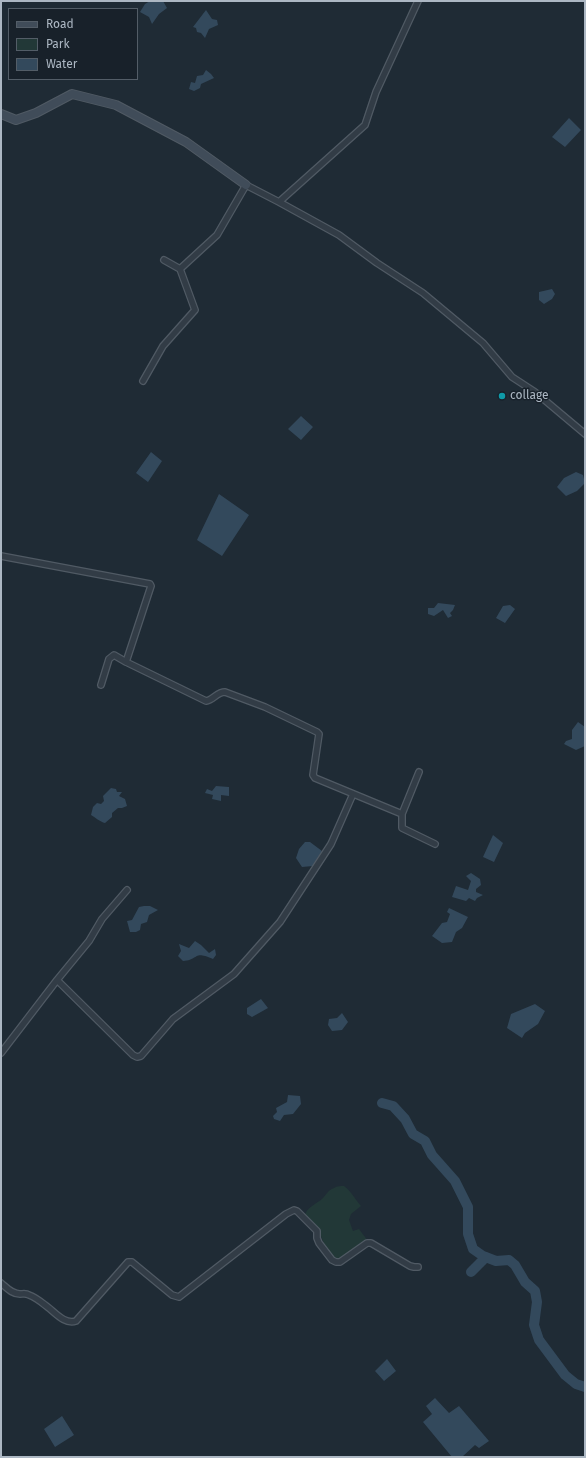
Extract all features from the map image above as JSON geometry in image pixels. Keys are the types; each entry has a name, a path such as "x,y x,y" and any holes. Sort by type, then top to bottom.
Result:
{"main road":[{"path":"1,114 16,120 36,113 72,94 116,105 186,142 246,185"}],"street":[{"path":"279,202 365,125 376,92 418,1"},
{"path":"180,269 217,235 246,185 339,235 377,263 423,293 483,343 512,377 535,392 585,434"},
{"path":"143,381 163,346 194,310 180,269 164,260"},
{"path":"1,556 150,584 151,586 126,662"},
{"path":"101,685 109,659 114,655 206,701 220,692 224,692 265,707 319,734 313,775 318,779 402,814"},
{"path":"419,772 402,814 403,829 435,844"},
{"path":"57,980 133,1054 141,1056 173,1019 234,974 280,922 331,844 353,794"},
{"path":"1,1053 89,941 102,920 127,890"},
{"path":"1,1284 10,1291 18,1294 27,1294 36,1298 67,1322 72,1323 76,1321 128,1262 132,1262 136,1265 172,1295 179,1297 286,1214 294,1210 297,1211 317,1231 316,1238 319,1243 332,1260 336,1262 340,1262 367,1243 371,1242 410,1266 414,1268 418,1267"}],"green space":[{"path":"339,1186 344,1186 361,1206 351,1214 349,1220 353,1231 359,1229 368,1241 340,1261 331,1255 325,1247 319,1232 305,1216 307,1210 323,1198 330,1190"}],"water":[{"path":"150,1 163,1 167,8 159,14 152,24 149,17 140,12 145,4"},
{"path":"206,10 212,19 217,20 218,25 209,29 205,38 201,33 197,32 196,28 193,27"},
{"path":"206,70 214,78 201,84 200,88 194,91 189,89 191,82 195,83 197,76 203,75"},
{"path":"569,118 581,130 565,147 552,137"},
{"path":"552,289 555,294 552,299 544,304 539,300 539,292"},
{"path":"301,416 313,427 301,440 288,429"},
{"path":"151,452 162,461 148,482 136,473"},
{"path":"576,472 583,475 585,483 577,491 566,496 557,487 564,478"},
{"path":"219,494 249,515 222,556 197,540"},
{"path":"438,603 455,605 450,613 452,616 448,618 443,610 434,616 428,614 428,608 434,608"},
{"path":"510,605 515,609 505,623 496,618 503,606"},
{"path":"578,722 585,727 585,746 576,750 564,744 566,741 572,739 572,730"},
{"path":"216,786 229,787 229,796 221,795 221,801 212,799 213,795 205,793 207,789 212,791"},
{"path":"111,788 116,789 117,792 122,792 119,796 125,799 127,806 118,808 112,813 112,817 105,823 91,815 93,807 97,803 101,804 104,801 103,796"},
{"path":"493,835 503,843 494,862 483,857"},
{"path":"305,842 310,842 322,851 313,866 302,867 296,858 299,849"},
{"path":"471,873 480,879 481,885 476,889 476,892 483,895 475,901 469,898 466,901 452,897 456,886 468,890 471,881 466,876"},
{"path":"150,906 158,910 149,915 147,922 141,924 140,930 130,932 127,921 132,920 139,907"},
{"path":"449,908 468,917 462,928 456,932 452,942 442,943 432,936 442,923 447,922 450,914 447,912"},
{"path":"195,941 209,953 215,949 216,955 213,959 199,955 192,959 183,961 178,956 181,951 179,944 189,948"},
{"path":"261,999 268,1008 252,1017 247,1014 247,1008"},
{"path":"535,1004 545,1011 538,1024 525,1033 522,1038 507,1028 511,1014"},
{"path":"342,1013 348,1022 342,1030 332,1031 328,1025 329,1019 337,1018"},
{"path":"288,1095 300,1096 301,1104 293,1114 284,1115 280,1121 274,1119 273,1116 277,1112 276,1108 287,1102"},
{"path":"387,1359 396,1371 384,1381 375,1371"},
{"path":"435,1398 449,1413 459,1406 489,1441 479,1448 475,1445 462,1457 452,1457 423,1422 432,1414 426,1406"},
{"path":"62,1416 74,1435 55,1447 44,1429"}],"waterway":[{"path":"382,1103 393,1106 405,1119 413,1134 425,1141 432,1155 455,1181 468,1207 468,1234 473,1249 483,1256 496,1261 509,1260 515,1265 525,1282 535,1291 537,1302 534,1325 539,1340 565,1375 576,1384 585,1387"},
{"path":"471,1272 486,1257"}],"place":[{"name":"collage","path":"502,396"}]}
